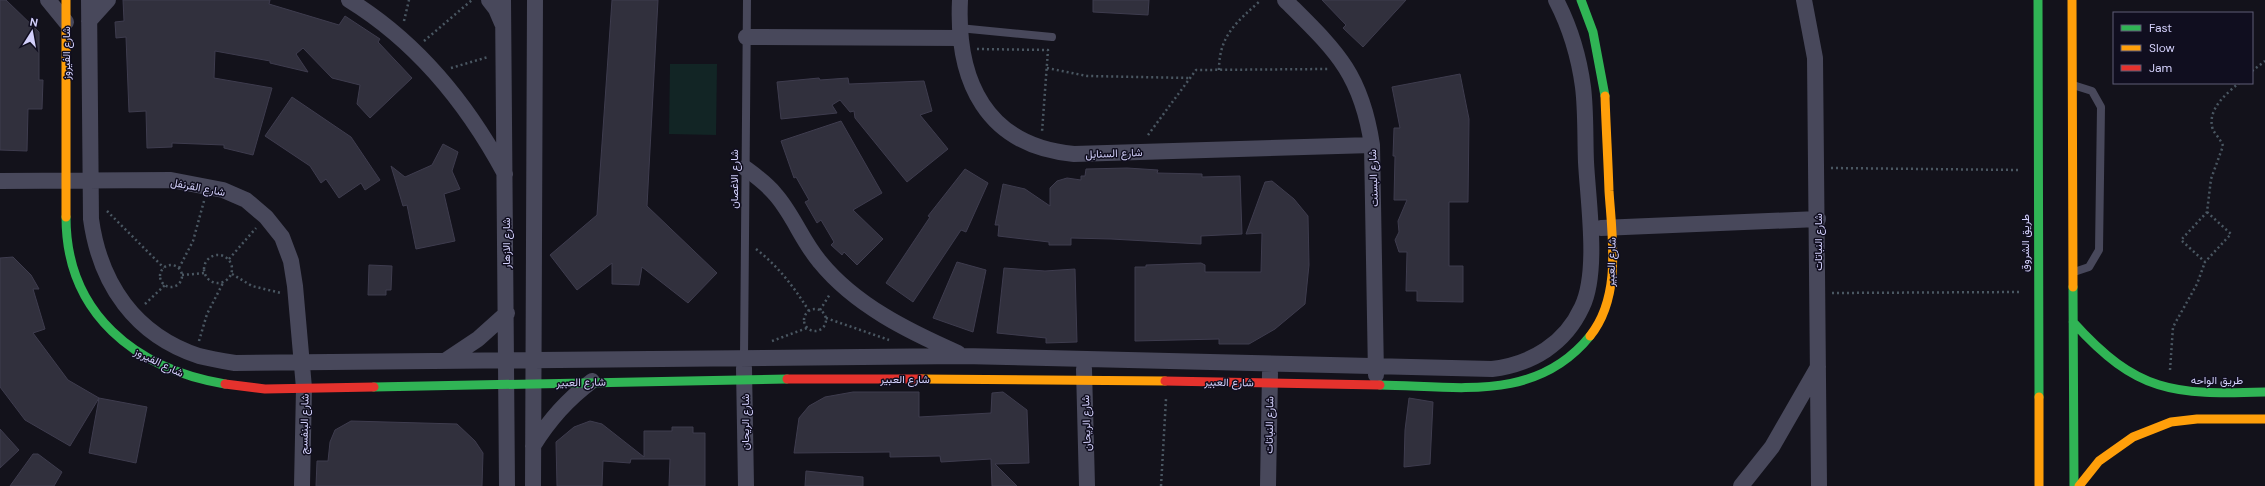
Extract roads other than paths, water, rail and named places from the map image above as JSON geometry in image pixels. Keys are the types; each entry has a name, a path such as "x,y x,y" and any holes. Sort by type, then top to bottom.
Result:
{"street":[{"path":"48,0 66,22"},
{"name":"شارع الفيروز","path":"66,0 66,238 73,269 85,298 104,324 127,346 154,363 190,377 227,386 258,389 507,383"},
{"name":"شارع الفيروز","path":"88,0 90,187 94,242 101,265 111,286 133,315 159,337 196,355 235,363 507,361"},
{"path":"89,21 108,0"},
{"path":"349,0 388,28 413,50 435,73 467,111 488,143 506,177"},
{"path":"489,0 496,9 505,30"},
{"name":"شارع الازهار","path":"503,0 505,30 507,486"},
{"path":"533,486 535,0"},
{"name":"شارع السنابل","path":"960,0 961,38 977,96 990,116 1007,132 1027,144 1041,149 1050,152 1074,154 1372,145"},
{"name":"شارع البسنت","path":"1285,0 1322,38 1347,68 1358,86 1368,115 1372,145 1376,366 1375,385"},
{"name":"شارع العبير","path":"507,361 744,354 963,356 1492,369 1509,367 1540,355 1566,334 1583,306 1588,290 1590,272 1589,229 1583,88 1569,29 1556,0"},
{"name":"شارع العبير","path":"507,383 744,379 1085,379 1506,386 1526,382 1545,375 1562,364 1578,351 1591,336 1609,299 1613,279 1612,228 1604,85 1593,32 1581,0"},
{"name":"شارع النباتات","path":"1804,0 1814,58 1818,219 1819,486"},
{"name":"طريق الشروق","path":"2038,0 2037,170 2039,486"},
{"path":"2072,0 2074,486"},
{"path":"746,38 961,38"},
{"path":"745,168 761,180 775,194 801,237 820,262 841,284 899,325 963,356"},
{"path":"0,181 65,179"},
{"name":"شارع القرنفل","path":"65,179 90,187 171,180 223,190 246,200 266,217 282,237 291,261 303,363"},
{"path":"1589,229 1818,219"},
{"path":"445,361 478,339 507,313"},
{"name":"طريق الواحه","path":"2073,322 2092,345 2115,365 2141,380 2169,390 2223,400 2265,392"},
{"name":"شارع الريحان","path":"744,354 746,486"},
{"name":"شارع الريحان","path":"1084,359 1087,486"},
{"name":"شارع البنفسج","path":"302,486 304,388 303,363"},
{"name":"شارع النباتات","path":"1268,486 1270,363"},
{"path":"1741,486 1772,447 1819,366"},
{"path":"533,446 549,421 568,399 592,381"},
{"path":"2223,400 2224,419"},
{"path":"2079,486 2099,461 2133,437 2171,422 2197,419 2265,419"}],"lane":[{"name":"شارع الاغصان","path":"744,354 747,0"},
{"path":"961,38 1052,37"},
{"path":"2072,84 2092,91 2101,107 2100,250 2089,267 2073,272"}]}
